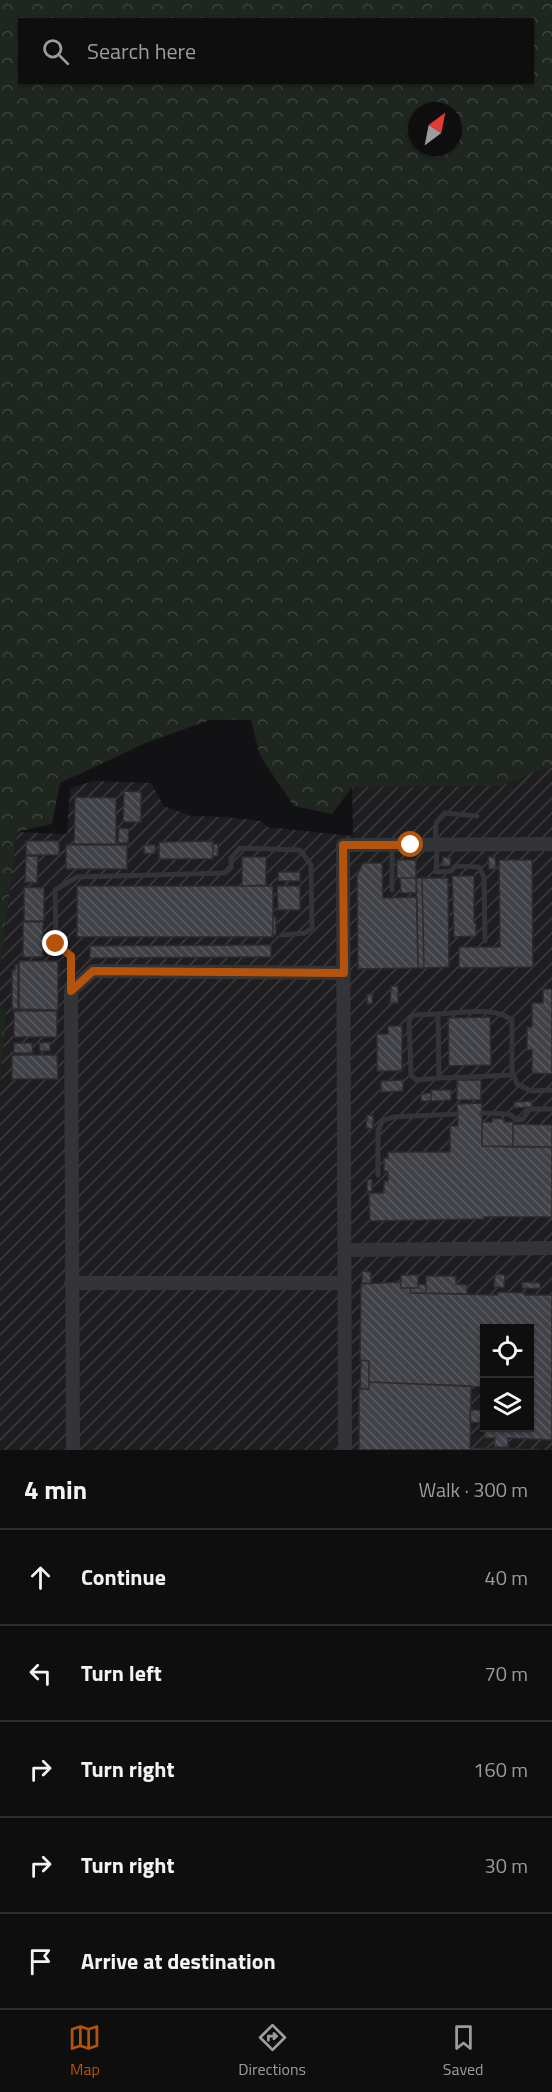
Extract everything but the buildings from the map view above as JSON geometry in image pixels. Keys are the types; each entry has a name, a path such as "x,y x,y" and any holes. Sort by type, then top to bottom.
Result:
{"street":[{"path":"345,1450 343,845 552,844"},
{"path":"73,1450 71,991 93,971 344,973"},
{"path":"345,1250 552,1248"},
{"path":"71,1283 345,1283"}],"lane":[{"path":"477,816 445,813 436,823 436,872 451,871 456,866 479,867 484,877 485,941"},
{"path":"392,845 392,890"},
{"path":"71,991 71,956 56,944 55,890 77,877 225,873 231,868 231,858 240,848 300,850 311,865 312,928 305,933 282,935"},
{"path":"514,1075 416,1080 411,1075 409,1020 413,1015 491,1012 505,1015 512,1020 512,1071 514,1075 517,1084 531,1091 552,1090"},
{"path":"438,1014 439,1078"},
{"path":"482,1113 509,1113 517,1119 523,1119 530,1109 552,1109"},
{"path":"378,1174 378,1131 382,1121 393,1117 457,1114"}],"shaded area":[{"path":"552,766 552,1450 0,1450 0,1087 6,1011 0,1007 0,970 17,832 67,834 70,788 94,781 151,783 164,806 191,816 261,821 268,827 353,836 352,787 501,786"}],"green space":[{"path":"0,0 552,0 552,766 501,786 352,787 332,814 294,806 260,756 251,720 210,720 148,742 60,783 52,824 17,832 0,970"},
{"path":"0,1007 6,1011 0,1087"}],"route":[{"path":"56,944 71,956 71,991 93,971 344,973 343,845 411,845"}]}
